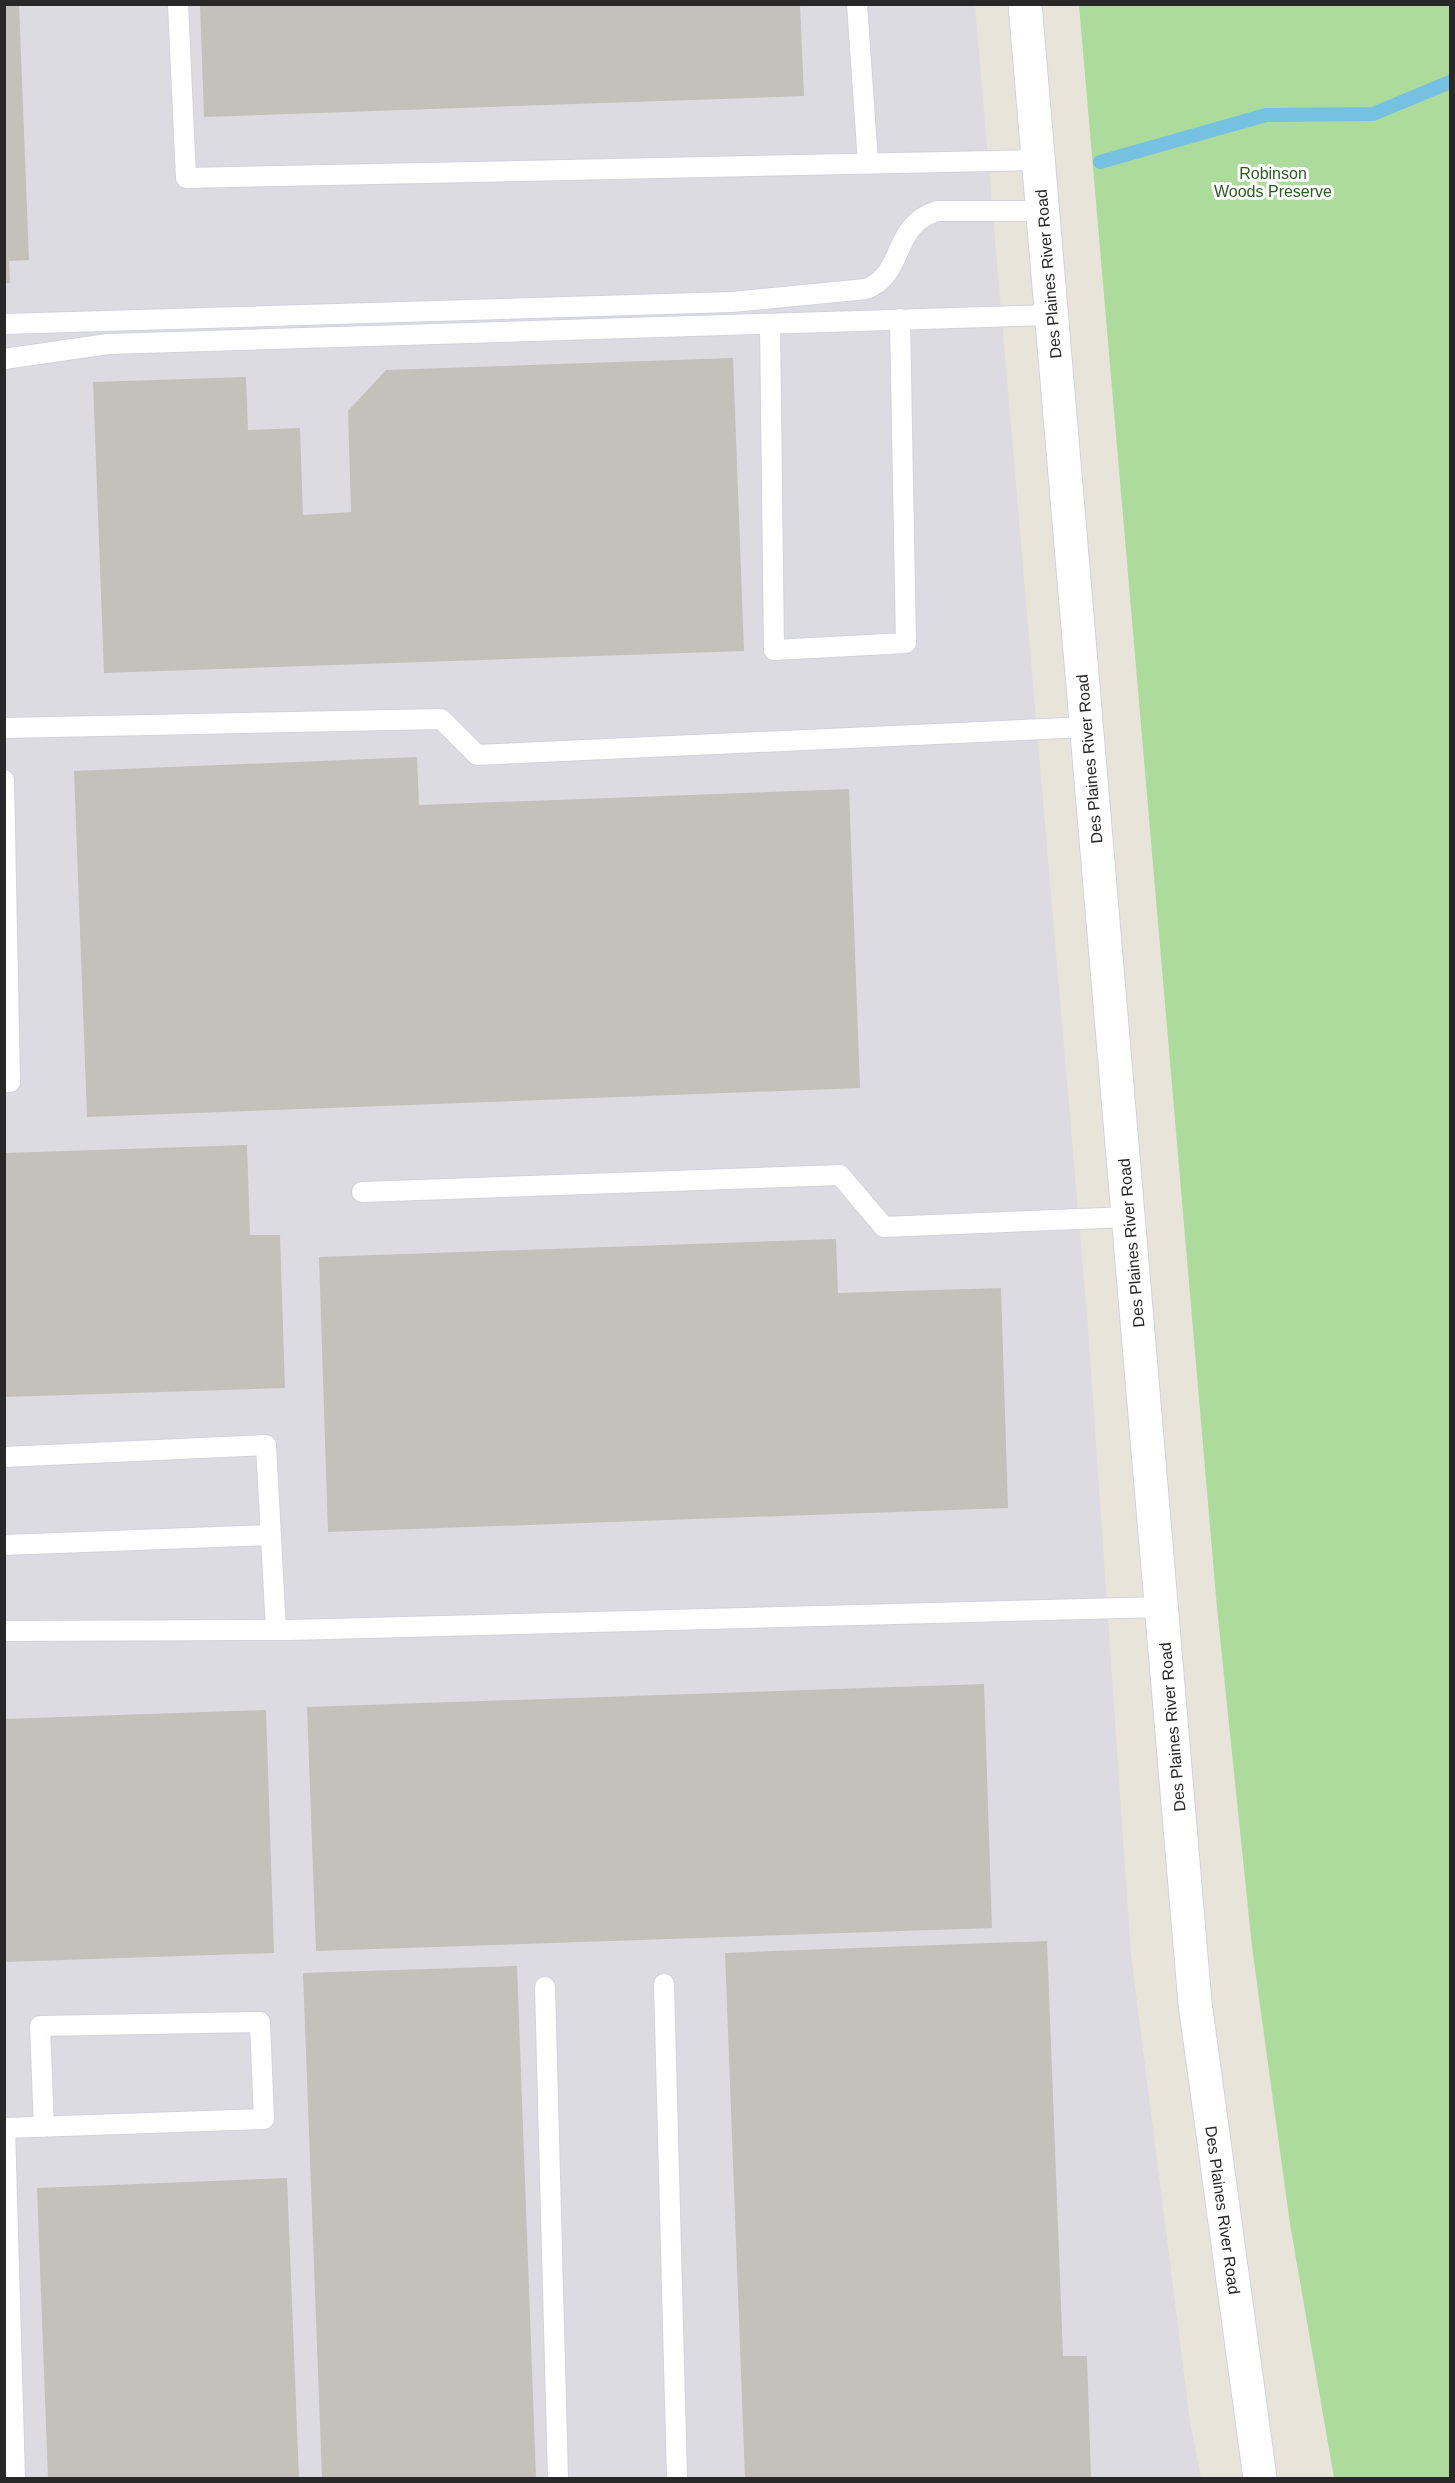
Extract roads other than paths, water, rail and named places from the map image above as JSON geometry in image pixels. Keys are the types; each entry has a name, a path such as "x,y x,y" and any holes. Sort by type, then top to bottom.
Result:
{"main road":[{"name":"Des Plaines River Road","path":"1025,4 1195,2003 1260,2478"}],"lane":[{"path":"178,4 186,178 1038,160"},
{"path":"857,4 868,164"},
{"path":"4,324 732,302 867,289 879,284 896,260 903,239 920,216 937,211 1043,211"},
{"path":"4,359 108,344 1052,315"},
{"path":"770,324 774,650 906,643 900,319"},
{"path":"4,728 441,719 477,755 1086,727"},
{"path":"4,780 10,1082 4,1082"},
{"path":"362,1192 840,1174 884,1227 1129,1217"},
{"path":"4,1457 266,1445 276,1630"},
{"path":"4,1545 271,1535"},
{"path":"4,1631 276,1630 1162,1607"},
{"path":"664,1984 677,2478"},
{"path":"544,1988 558,2478"},
{"path":"15,2478 5,2128 44,2127 264,2119 260,2022 40,2026 44,2127"}],"waterway":[{"path":"1100,162 1266,115 1373,114 1450,82"}],"park label":[{"name":"Robinson Woods Preserve","path":"1273,182"}]}
